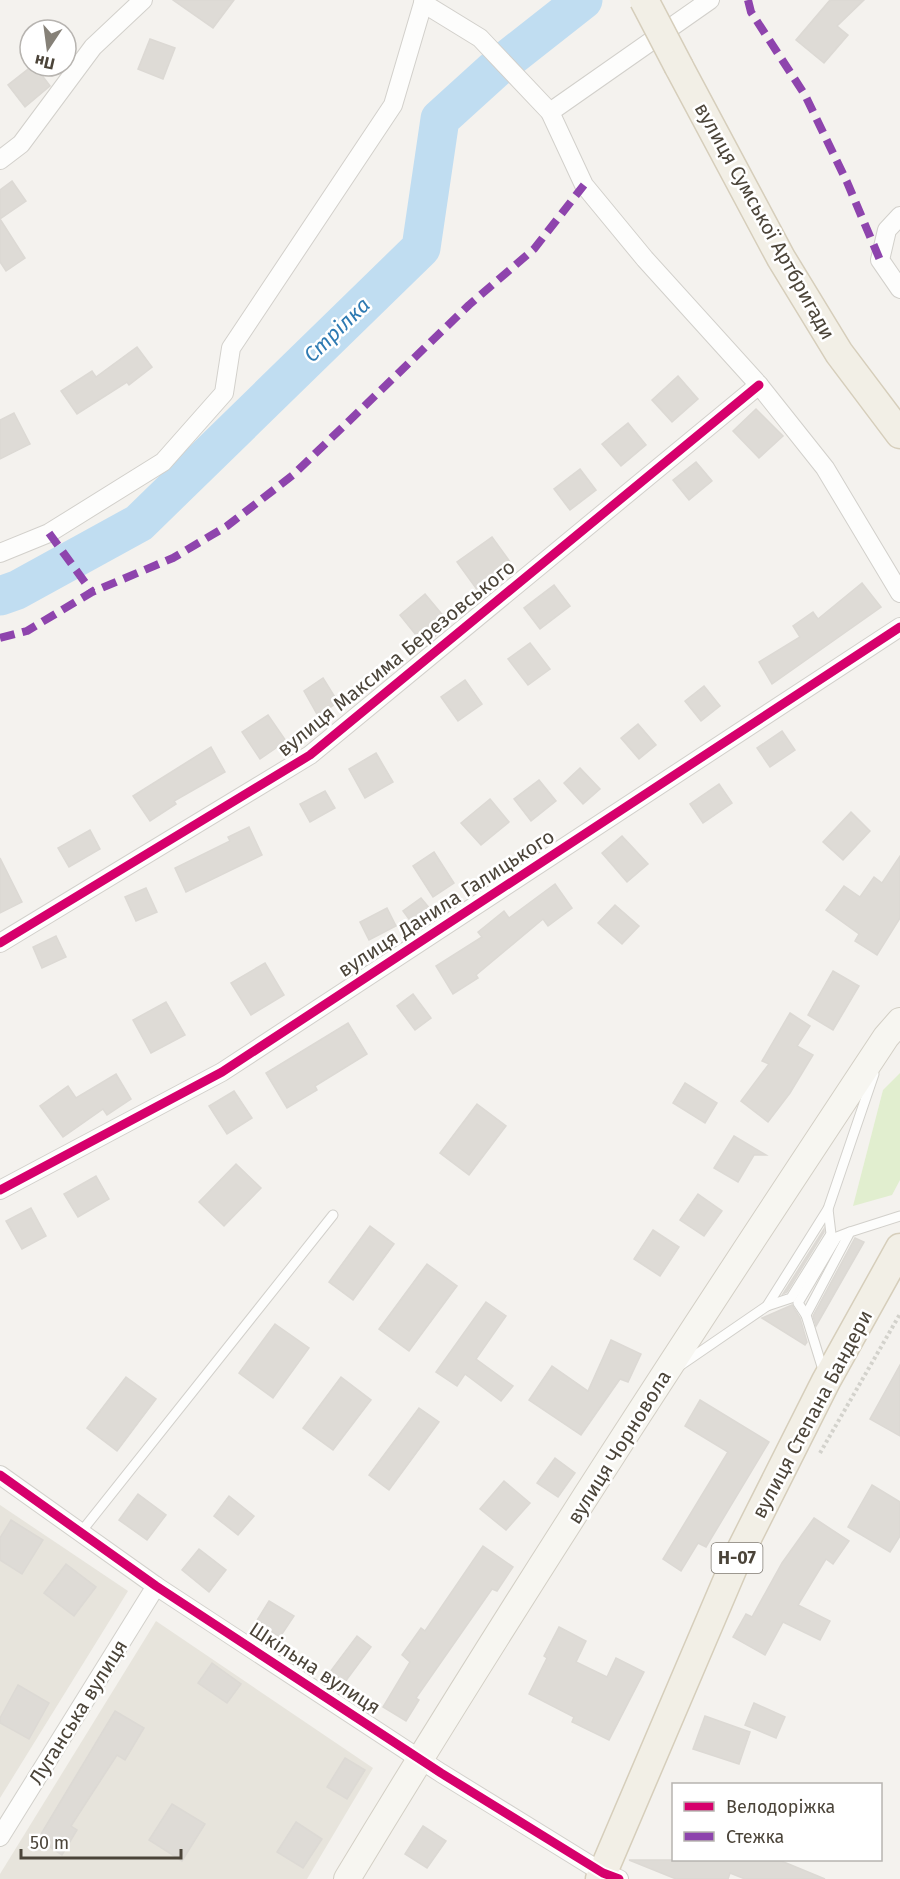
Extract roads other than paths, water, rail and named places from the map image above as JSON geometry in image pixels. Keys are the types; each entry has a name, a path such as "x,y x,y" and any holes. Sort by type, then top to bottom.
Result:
{"main road":[{"name":"вулиця Сумської Артбригади","path":"644,0 781,258 839,353 900,434"},
{"name":"вулиця Чорновола","path":"347,1879 420,1758 662,1378 893,1029"},
{"name":"вулиця Степана Бандери","path":"607,1877 737,1558 826,1381 900,1248"}],"street":[{"path":"0,160 21,144 93,47 143,0"},
{"path":"550,112 710,0"},
{"path":"0,553 49,533 163,462 224,393 231,348 393,105 424,2 480,38 550,112 584,185 645,259 759,385 825,468 900,593"},
{"path":"900,216 886,230 880,260 900,290"},
{"name":"вулиця Максима Березовського","path":"0,943 310,755 759,385"},
{"name":"вулиця Данила Галицького","path":"0,1190 222,1072 900,627"},
{"name":"Шкільна вулиця","path":"0,1475 156,1586 607,1877"},
{"name":"Луганська вулиця","path":"0,1837 156,1586"}],"lane":[{"path":"767,1306 828,1209 893,1029"},
{"path":"662,1378 767,1306 791,1298 831,1234 828,1209"},
{"path":"81,1532 333,1215"},
{"path":"826,1381 806,1315 850,1232 900,1216"}],"waterway":[{"name":"Стрілка","path":"0,596 17,590 139,523 421,248 440,119 494,70 583,0"}]}
